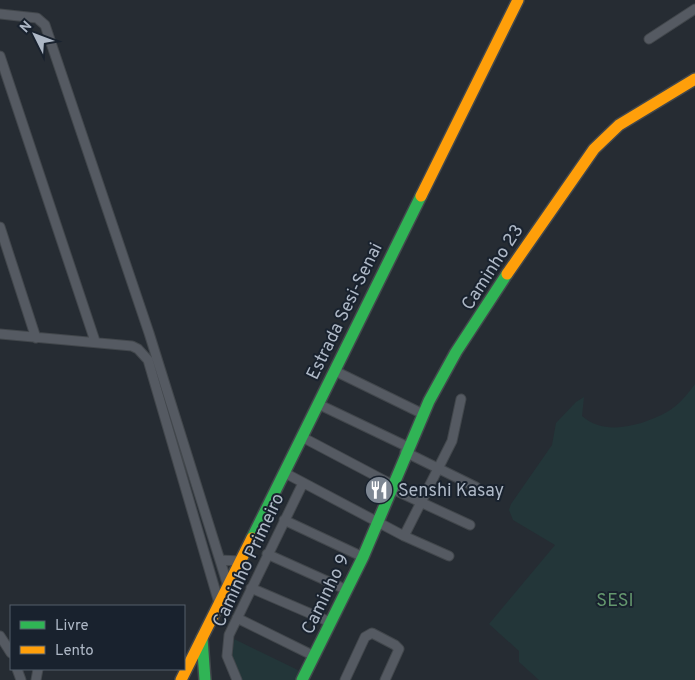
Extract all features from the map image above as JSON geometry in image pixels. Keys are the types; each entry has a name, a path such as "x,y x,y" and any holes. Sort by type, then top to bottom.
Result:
{"street":[{"name":"Estrada Sesi-Senai","path":"181,680 518,0"},
{"path":"649,39 695,9"},
{"path":"0,14 37,18 45,25 153,345 228,586"},
{"path":"0,56 95,341"},
{"name":"Caminho 23","path":"377,522 406,450 456,352 594,149 619,125 695,79"},
{"path":"0,227 36,338"},
{"path":"0,334 95,341 138,348 153,345"},
{"path":"138,348 148,360 219,603"},
{"path":"335,371 423,414"},
{"path":"404,536 452,441 461,399"},
{"path":"318,404 406,450 437,469 476,487"},
{"path":"302,437 420,502 470,524"},
{"path":"285,473 404,536 449,556"},
{"name":"Caminho Primeiro","path":"237,680 230,668 227,646 237,618 302,483"},
{"path":"284,520 363,557"},
{"name":"Caminho 9","path":"302,680 363,557 377,522"},
{"path":"267,554 347,590"},
{"path":"220,560 240,561"},
{"path":"251,588 330,622"},
{"path":"237,618 314,656"},
{"path":"345,680 365,637 372,633 398,648 385,680"},
{"path":"0,636 10,651"},
{"name":"Estrada Sesi-Senai","path":"202,638 205,680"}],"green space":[{"name":"SESI","path":"695,384 695,680 539,680 519,662 519,651 489,624 555,545 513,520 509,510 511,504 552,445 556,423 576,402 584,397 582,416 591,422 602,426 624,427 636,425 667,412"},
{"path":"234,639 302,672 298,680 240,680 232,657"}],"traffic: fast":[{"path":"252,538 421,196"},
{"path":"302,680 363,557 429,401 456,352 507,274"},
{"path":"202,638 205,680"}],"traffic: slow":[{"path":"421,196 518,0"},
{"path":"507,274 594,149 619,125 695,79"},
{"path":"181,680 252,538"}],"place":[{"name":"Senshi Kasay","path":"379,490"}]}
